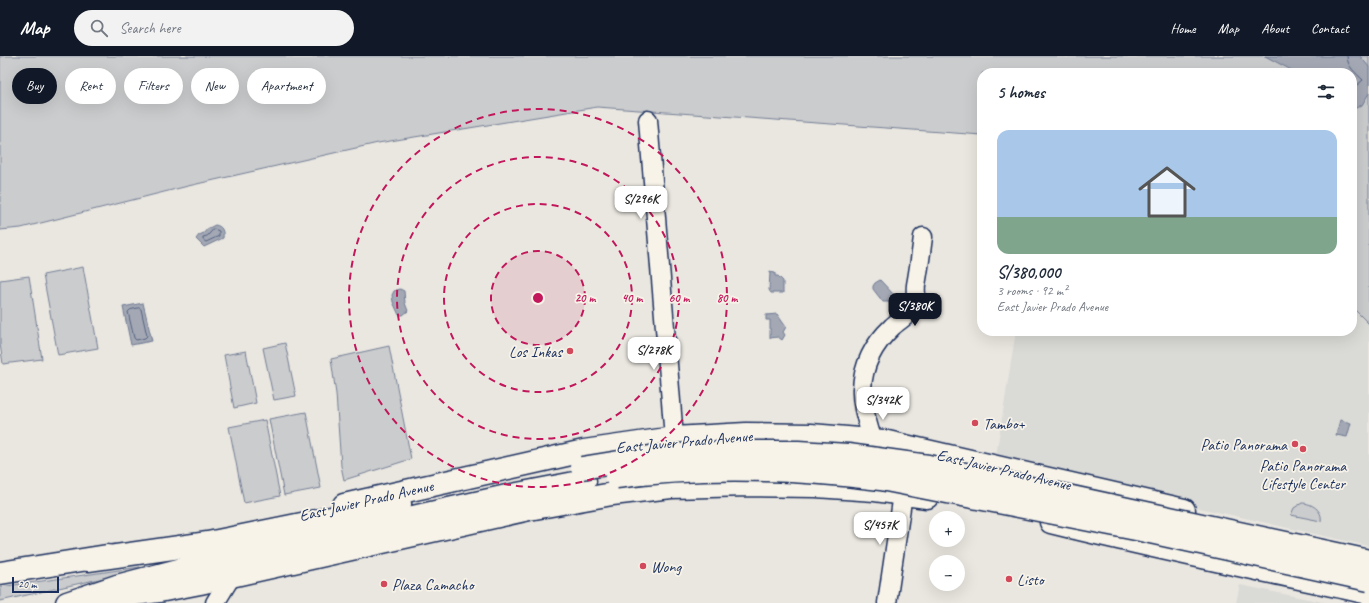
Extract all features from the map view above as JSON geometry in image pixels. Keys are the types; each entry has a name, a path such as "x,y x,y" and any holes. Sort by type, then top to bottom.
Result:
{"main road":[{"name":"East Javier Prado Avenue","path":"0,573 88,560 185,541 584,452 674,438 746,434 811,435 872,439 1369,551"},
{"path":"66,603 117,586 198,565 500,498 650,457 746,452 798,452 848,455 935,468 1369,561"},
{"path":"88,560 208,543 584,474 633,475 681,471 737,469 802,471 881,479 1141,530 1369,580"},
{"path":"66,603 159,590 529,509 612,494 671,487 748,485 816,486 875,490 924,497 1035,518 1130,542 1369,593"},
{"path":"1246,566 1256,559 1262,549 1262,538 1258,527"}],"street":[{"path":"648,120 674,438"},
{"path":"872,439 862,389 868,358 892,327 910,312 915,303 923,237"},
{"path":"887,603 903,494 910,469 918,457 926,450"},
{"path":"216,603 232,575"}],"shaded area":[{"path":"0,56 1369,56 1369,324 1357,312 1357,68 977,68 977,135 597,107 378,143 188,186 21,228 0,230"},
{"path":"83,267 98,348 58,355 43,275"},
{"path":"29,276 42,359 3,364 0,344 0,280"},
{"path":"1357,312 1369,324 1369,546 995,462 1015,336 1357,336"},
{"path":"285,343 296,396 274,400 263,348"},
{"path":"389,346 411,459 344,480 341,466 336,394 331,359"},
{"path":"246,351 256,403 234,408 224,355"},
{"path":"306,412 321,488 284,495 269,419"},
{"path":"265,420 280,496 244,503 229,427"},
{"path":"1302,503 1309,504 1316,508 1320,514 1321,521 1291,515 1294,508"},
{"path":"140,567 140,570 0,601 0,587"},
{"path":"1240,585 1327,603 1236,603"}],"water":[{"path":"1265,56 1360,56 1369,67 1369,93 1362,105 1357,108 1357,68 1288,68"},
{"path":"215,225 222,229 223,238 204,247 196,239 207,229"},
{"path":"770,272 775,273 775,276 778,276 783,281 783,293 771,293 769,290"},
{"path":"880,280 895,296 892,302 883,302 873,289 875,283"},
{"path":"400,289 404,291 405,303 408,311 403,315 399,315 393,302 392,295 394,291"},
{"path":"143,303 152,341 131,345 123,307"},
{"path":"777,314 786,327 783,332 785,335 782,340 778,337 770,338 770,320 766,320 766,315"},
{"path":"1340,420 1351,423 1347,437 1336,435"}],"place":[{"name":"Los Inkas","path":"570,351"},
{"name":"Tambo+","path":"975,423"},
{"name":"Patio Panorama","path":"1295,444"},
{"name":"Patio Panorama Lifestyle Center","path":"1303,449"},
{"name":"Wong","path":"643,566"},
{"name":"Listo","path":"1009,579"},
{"name":"Plaza Camacho","path":"384,584"}]}
